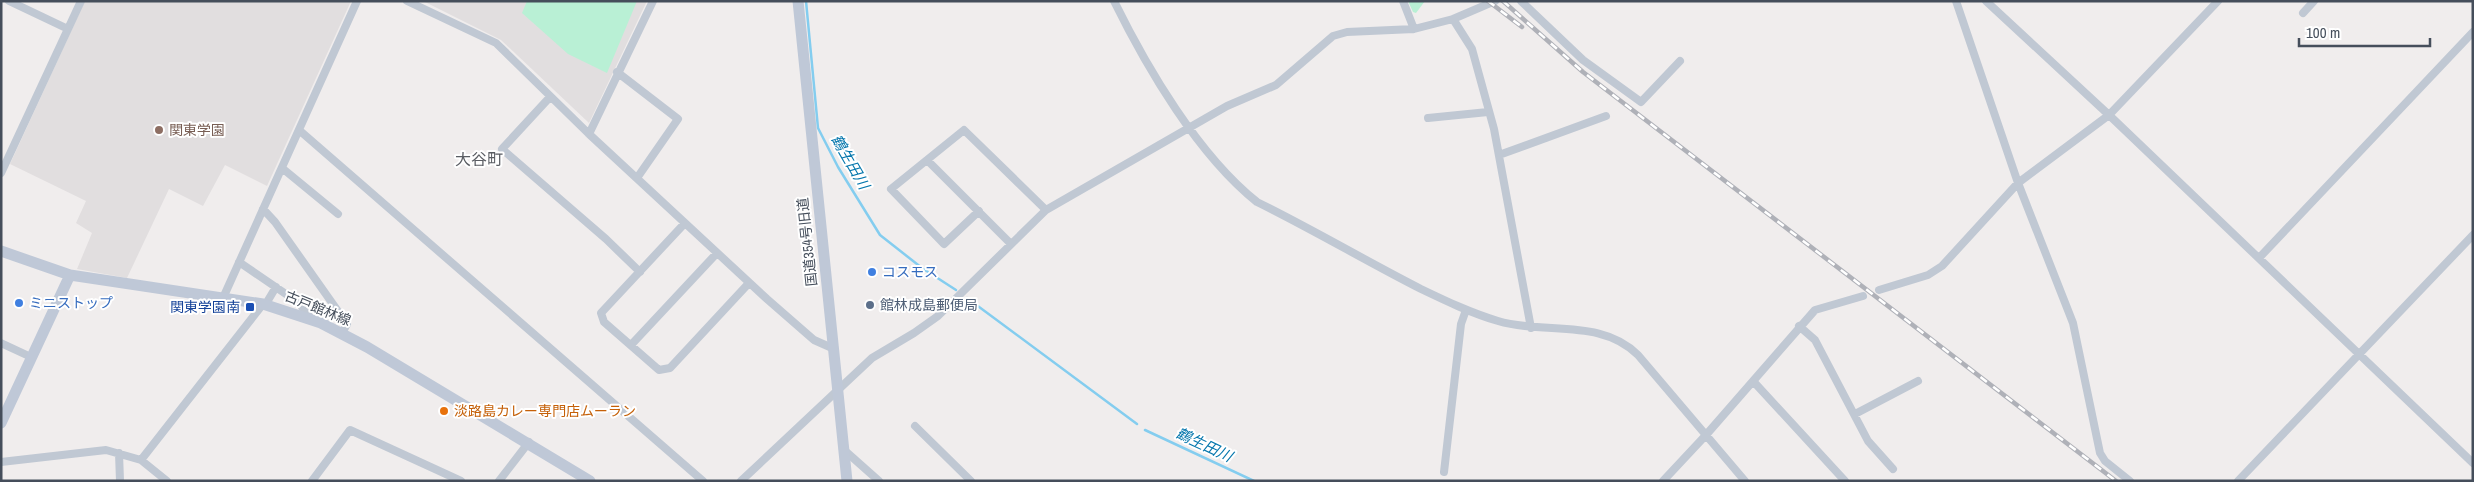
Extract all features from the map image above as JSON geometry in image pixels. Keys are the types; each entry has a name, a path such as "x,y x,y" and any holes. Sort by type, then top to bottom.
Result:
{"street":[{"path":"9,1 68,29"},
{"path":"1,173 3,164 81,1"},
{"path":"223,298 356,1"},
{"path":"407,1 496,43 589,134 749,283 814,340 832,348"},
{"path":"589,134 617,72 653,1"},
{"name":"国道354号旧道","path":"798,1 847,481"},
{"path":"1114,1 1187,128 1245,193 1256,202 1368,263 1466,310 1498,321 1531,328 1587,331 1609,335 1625,342 1745,481"},
{"path":"1403,1 1414,28"},
{"path":"741,481 837,388 872,358 914,334 938,316 1046,210 1227,106 1276,86 1333,36 1347,32 1414,28 1452,19 1496,1"},
{"path":"1521,1 1583,60 1641,102 1680,61"},
{"path":"1956,1 2018,183 2073,323 2100,453 2105,461 2130,481"},
{"path":"1986,1 2109,115 2473,463"},
{"path":"1879,290 1928,275 1942,266 2018,183 2109,115 2218,1"},
{"path":"2303,13 2314,1"},
{"path":"1452,19 1472,49 1499,154 1531,328"},
{"path":"2259,258 2473,32"},
{"path":"617,72 678,118 637,178"},
{"path":"550,96 502,149 606,239 640,272"},
{"path":"1428,118 1488,112"},
{"path":"1499,154 1606,116"},
{"path":"299,130 702,481"},
{"path":"978,211 944,244 891,189 964,130 1046,210"},
{"path":"927,160 1011,244"},
{"path":"282,168 338,214"},
{"path":"263,210 275,222 347,324 342,333"},
{"path":"685,224 602,313 604,322 659,370 670,368 749,283"},
{"path":"2238,481 2473,235"},
{"name":"古戸館林線","path":"1,250 70,275 263,304 311,319 342,333 529,442 590,481"},
{"path":"631,345 716,253"},
{"path":"239,262 299,303 311,319"},
{"path":"1,423 70,275"},
{"path":"141,460 263,304 267,302 276,287"},
{"path":"1663,481 1706,435 1799,326 1815,310 1863,296"},
{"path":"1444,472 1461,324 1466,310"},
{"path":"1799,326 1815,340 1868,440 1893,469"},
{"path":"1,344 31,357"},
{"path":"1753,380 1845,481"},
{"path":"1854,414 1918,381"},
{"path":"915,426 971,481"},
{"path":"312,481 350,430 461,481"},
{"path":"499,481 529,442"},
{"path":"843,449 879,481"},
{"path":"1,462 106,450 141,460 167,481"},
{"path":"119,453 120,481"}],"shaded area":[{"name":"関東学園","path":"85,1 351,1 267,186 225,165 203,206 169,189 127,278 77,269 92,233 76,223 86,201 10,164"},
{"path":"423,1 647,1 589,123 501,40"}],"green space":[{"path":"527,1 637,1 607,73 568,54 522,13"},
{"path":"1408,1 1425,1 1416,13 1413,12"}],"waterway":[{"name":"鶴生田川","path":"806,1 818,128 838,167 880,235 922,268 956,290"},
{"name":"鶴生田川","path":"967,298 1137,424"},
{"name":"鶴生田川","path":"1145,430 1254,481"}],"railway":[{"path":"1488,1 1522,27"},
{"path":"1503,1 1583,72 2116,481"}],"place":[{"name":"関東学園","path":"159,130"},
{"name":"コスモス","path":"872,272"},
{"name":"ミニストップ","path":"19,303"},
{"name":"館林成島郵便局","path":"870,305"},
{"name":"関東学園南","path":"250,307"},
{"name":"淡路島カレー専門店ムーラン","path":"444,411"}],"district":[{"name":"大谷町","path":"479,159"}]}
